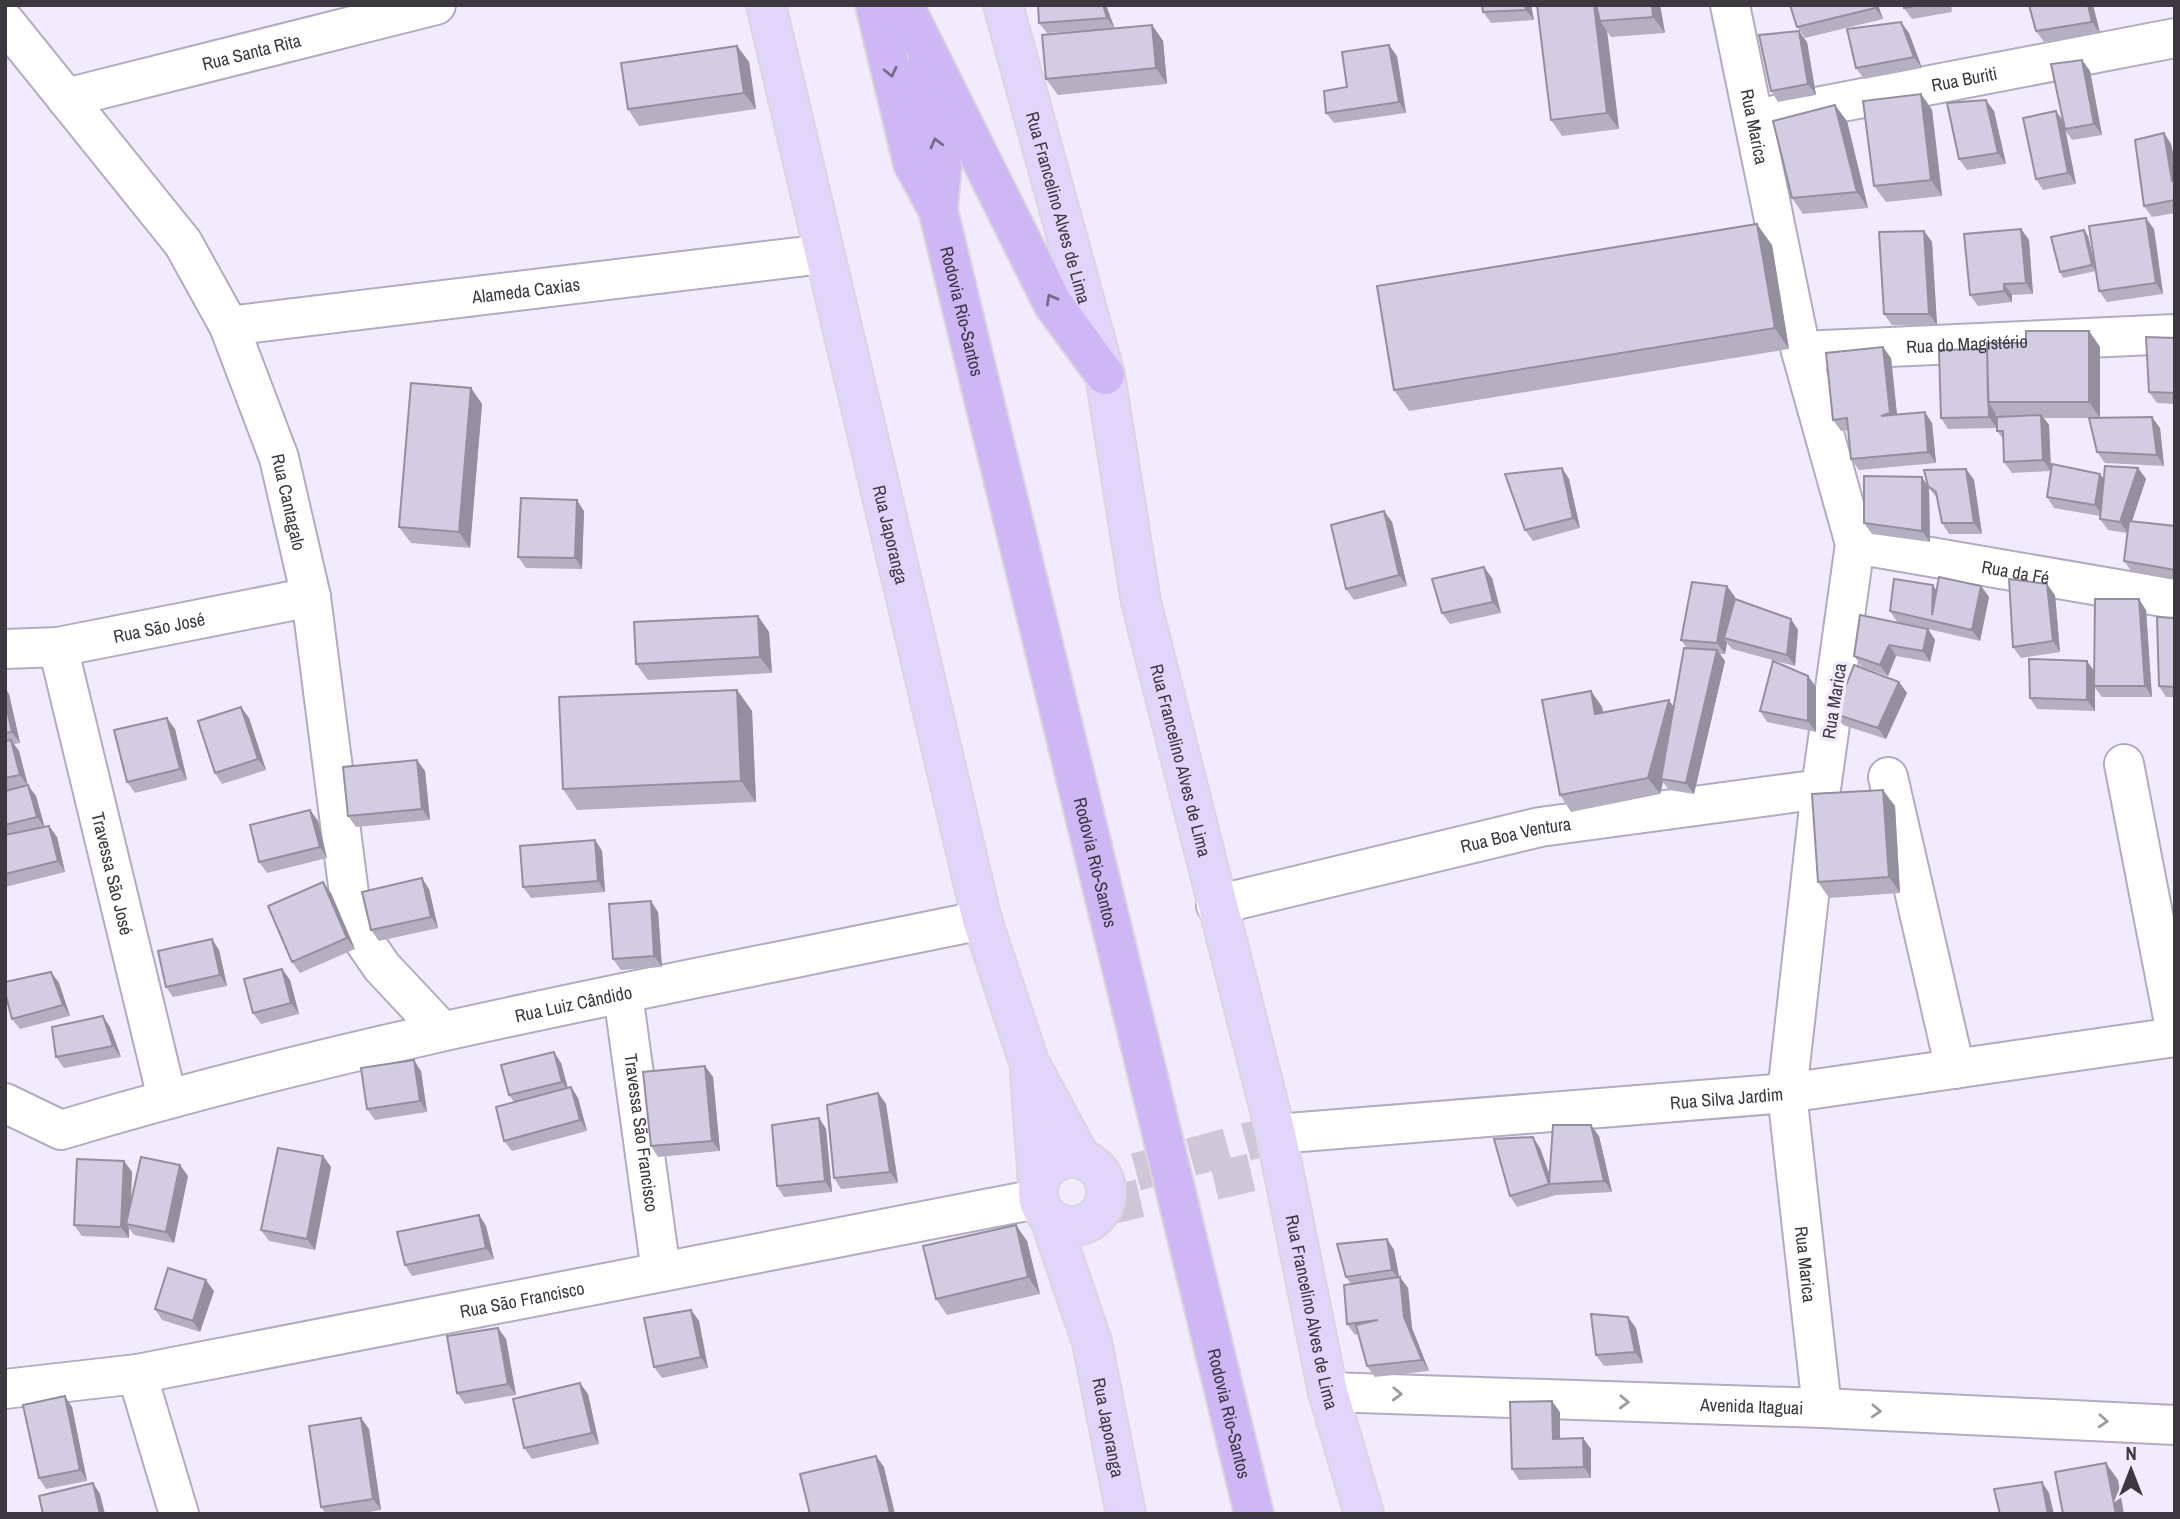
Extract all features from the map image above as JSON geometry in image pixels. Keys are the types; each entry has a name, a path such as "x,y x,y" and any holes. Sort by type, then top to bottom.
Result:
{"highway":[{"name":"Rodovia Rio-Santos","path":"875,5 913,164 938,210 1254,1514"},
{"name":"Rodovia Rio-Santos","path":"902,5 942,167 938,210"},
{"path":"902,5 1053,304 1105,374"}],"main road":[{"name":"Rua Japoranga","path":"766,5 982,920 1029,1062 1082,1158"},
{"name":"Rua Francelino Alves de Lima","path":"1003,5 1105,374 1141,602 1276,1134 1328,1392 1364,1514"},
{"name":"Rua Japoranga","path":"1029,1062 1042,1200 1093,1342 1126,1514"},
{"path":"1082,1158 1100,1171 1107,1189 1103,1207 1089,1222 1069,1226 1042,1200 1050,1164 1060,1159 1082,1158"},
{"name":"Rua Japoranga","path":"1089,1222 1093,1342"}],"street":[{"name":"Rua Santa Rita","path":"66,98 436,5"},
{"name":"Rua Marica","path":"1730,5 1801,351 1855,544 1821,789 1787,1093 1822,1408"},
{"name":"Rua Cantagalo","path":"5,22 183,243 229,326 279,458 311,597 353,925 382,967 442,1031"},
{"name":"Rua Buriti","path":"1754,119 2175,38"},
{"name":"Alameda Caxias","path":"229,326 823,254"},
{"name":"Rua do Magistério","path":"1801,351 2175,334"},
{"name":"Rua da Fé","path":"1855,544 2175,599"},
{"name":"Rua São José","path":"5,649 58,647 311,597"},
{"name":"Travessa São José","path":"58,647 167,1098"},
{"path":"2124,764 2175,1028"},
{"path":"1888,777 1955,1069"},
{"name":"Rua Boa Ventura","path":"1216,905 1540,827 1821,789"},
{"name":"Rua Luiz Cândido","path":"5,1103 61,1130 167,1098 442,1031 982,920"},
{"name":"Travessa São Francisco","path":"622,994 661,1272"},
{"name":"Rua Silva Jardim","path":"1276,1134 1787,1093 2175,1037"},
{"name":"Rua São Francisco","path":"5,1389 137,1374 1042,1200"},
{"path":"137,1374 178,1514"},
{"name":"Avenida Itaguai","path":"1328,1392 1822,1408 2175,1425"}],"building":[{"path":"1038,5 1103,5 1107,18 1039,23"},
{"path":"1482,5 1525,5 1526,10 1483,12"},
{"path":"1537,5 1594,5 1607,113 1551,120"},
{"path":"1596,5 1652,5 1653,17 1600,21"},
{"path":"1790,5 1874,5 1875,8 1797,27"},
{"path":"2029,5 2088,5 2092,22 2036,31"},
{"path":"1901,22 1914,57 1856,68 1847,29"},
{"path":"1152,25 1156,68 1046,79 1042,35"},
{"path":"1799,31 1808,84 1771,91 1759,35"},
{"path":"1389,45 1399,102 1326,113 1324,91 1347,87 1342,52"},
{"path":"737,46 744,93 628,109 621,63"},
{"path":"2082,60 2094,124 2065,129 2051,64"},
{"path":"1921,94 1931,180 1874,186 1863,101"},
{"path":"1986,100 1998,153 1959,159 1947,103"},
{"path":"1835,105 1857,192 1792,198 1773,121"},
{"path":"2056,111 2068,173 2036,179 2023,118"},
{"path":"2164,133 2172,181 2175,180 2175,200 2144,206 2135,140"},
{"path":"2146,218 2156,283 2099,291 2089,226"},
{"path":"1757,224 1775,328 1394,390 1377,286"},
{"path":"2021,229 2026,283 2004,284 2004,291 1970,295 1964,234"},
{"path":"2084,230 2092,265 2060,272 2051,237"},
{"path":"1924,231 1929,314 1884,314 1879,232"},
{"path":"2026,331 2089,331 2089,402 1988,402 1987,343 2026,343"},
{"path":"2146,337 2175,338 2175,393 2149,392"},
{"path":"1883,347 1890,413 1881,416 1925,412 1928,452 1851,459 1847,418 1833,420 1826,353"},
{"path":"1987,349 1989,417 1941,418 1939,350"},
{"path":"411,383 471,388 459,532 399,527"},
{"path":"2041,415 2043,460 2004,462 2003,431 1997,431 1997,417"},
{"path":"2152,417 2157,455 2097,452 2089,418"},
{"path":"2052,464 2100,474 2095,505 2047,497"},
{"path":"2105,466 2138,468 2120,522 2100,519"},
{"path":"1562,468 1573,518 1525,530 1505,474"},
{"path":"1966,469 1974,523 1942,523 1936,492 1928,486 1924,470"},
{"path":"1864,476 1922,477 1922,531 1864,523"},
{"path":"521,498 577,500 575,558 518,557"},
{"path":"1384,511 1399,575 1346,589 1331,525"},
{"path":"2129,521 2175,526 2175,570 2124,561"},
{"path":"1484,567 1493,602 1442,613 1432,579"},
{"path":"1939,577 1981,586 1972,630 1890,611 1894,579 1933,585 1932,615"},
{"path":"2009,579 2047,584 2053,641 2013,647"},
{"path":"1692,582 1727,586 1717,643 1681,640"},
{"path":"1735,599 1791,619 1787,655 1724,638"},
{"path":"2095,599 2139,599 2145,686 2094,686"},
{"path":"1860,615 1928,629 1923,651 1889,645 1880,665 1854,656"},
{"path":"758,616 760,657 636,664 634,622"},
{"path":"2157,617 2175,618 2175,687 2159,686"},
{"path":"1684,648 1717,650 1686,783 1661,779"},
{"path":"2029,659 2087,661 2087,700 2030,698"},
{"path":"1773,661 1808,676 1808,721 1760,711"},
{"path":"1854,665 1899,682 1878,728 1835,714"},
{"path":"737,690 741,781 563,789 559,697"},
{"path":"1591,691 1595,714 1669,700 1648,778 1560,795 1542,700"},
{"path":"5,700 12,732 5,733"},
{"path":"241,707 258,759 215,773 198,721"},
{"path":"167,718 180,769 127,782 114,730"},
{"path":"11,740 20,775 5,778 5,741"},
{"path":"417,760 422,809 348,816 343,767"},
{"path":"28,785 37,817 5,825 5,791"},
{"path":"1883,790 1889,877 1818,882 1812,794"},
{"path":"310,810 320,847 259,862 250,825"},
{"path":"49,826 58,861 5,874 5,835"},
{"path":"595,840 598,881 523,887 520,846"},
{"path":"422,878 431,917 371,930 362,892"},
{"path":"323,882 347,938 292,962 268,906"},
{"path":"651,901 654,956 613,959 609,904"},
{"path":"212,939 220,975 166,987 158,951"},
{"path":"282,969 291,1003 253,1013 244,979"},
{"path":"51,972 63,1005 12,1019 5,982"},
{"path":"103,1016 113,1046 56,1057 52,1027"},
{"path":"554,1052 562,1082 509,1095 501,1065"},
{"path":"414,1060 420,1101 367,1109 361,1068"},
{"path":"705,1066 712,1141 651,1146 643,1072"},
{"path":"571,1087 580,1120 504,1141 496,1107"},
{"path":"878,1093 890,1172 834,1178 827,1105"},
{"path":"819,1118 825,1181 777,1186 772,1125"},
{"path":"1553,1125 1591,1125 1604,1181 1549,1184"},
{"path":"1533,1137 1549,1184 1510,1196 1494,1139"},
{"path":"278,1148 323,1156 307,1239 261,1230"},
{"path":"141,1157 180,1165 166,1232 126,1224"},
{"path":"77,1159 124,1161 121,1227 74,1225"},
{"path":"479,1215 486,1248 405,1265 397,1232"},
{"path":"1016,1225 1028,1277 936,1299 923,1246"},
{"path":"1387,1239 1392,1270 1346,1277 1337,1244"},
{"path":"168,1268 206,1280 193,1321 155,1309"},
{"path":"1400,1277 1404,1317 1422,1360 1367,1366 1356,1325 1378,1320 1347,1324 1344,1285"},
{"path":"691,1310 701,1357 654,1367 644,1318"},
{"path":"1591,1314 1628,1317 1635,1352 1596,1355"},
{"path":"498,1328 508,1384 457,1393 447,1336"},
{"path":"580,1383 592,1433 524,1448 513,1399"},
{"path":"65,1396 80,1470 39,1478 23,1405"},
{"path":"1552,1401 1553,1439 1583,1438 1584,1467 1512,1469 1510,1402"},
{"path":"361,1418 373,1499 321,1507 309,1426"},
{"path":"876,1456 890,1512 810,1514 800,1474"},
{"path":"2106,1463 2116,1514 2063,1514 2055,1472"},
{"path":"2042,1482 2048,1514 2000,1514 1994,1489"},
{"path":"93,1483 100,1514 43,1514 39,1496"}],"tunnel":[{"path":"1136,1172 1276,1134"},
{"path":"1103,1207 1283,1165"}]}
